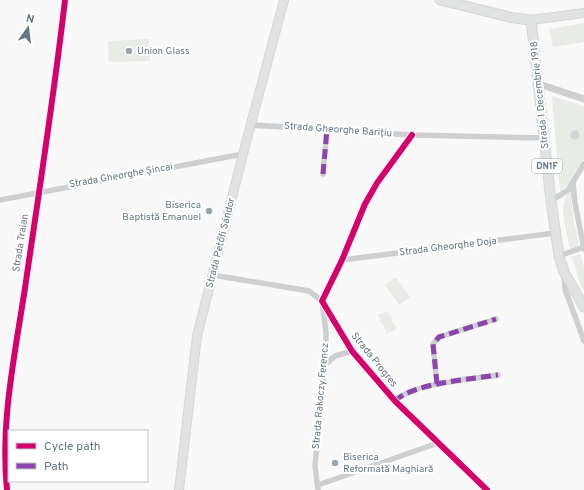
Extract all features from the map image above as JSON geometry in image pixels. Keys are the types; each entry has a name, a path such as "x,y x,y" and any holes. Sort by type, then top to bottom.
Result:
{"main road":[{"path":"444,0 514,18 531,20 584,13"},
{"name":"Strada Petőfi Sándor","path":"179,490 198,336 282,2"},
{"name":"Strada 1 Decembrie 1918","path":"531,20 551,201 559,256 564,272 584,307"}],"street":[{"name":"Strada Traian","path":"7,490 5,447 8,397 40,191 65,0"},
{"path":"539,84 584,99"},
{"name":"Strada Gheorghe Barițiu","path":"252,125 412,135 544,138"},
{"path":"323,174 327,129"},
{"path":"213,275 309,291 322,301 342,260 365,204 377,183 412,135"},
{"name":"Strada Gheorghe Șincai","path":"0,200 40,191 243,154"},
{"path":"551,201 568,190 584,164"},
{"path":"559,256 584,248 575,203 573,182"},
{"name":"Strada Gheorghe Doja","path":"342,260 555,233"},
{"path":"564,272 565,289 584,341"},
{"name":"Strada Progres","path":"322,301 352,351 395,401 487,490"},
{"name":"Strada Rakoczy Ferencz","path":"318,487 315,466 326,364 326,332 322,301"},
{"path":"437,384 433,344 439,336 496,319"},
{"name":"Strada Progres","path":"326,364 335,356 352,351"},
{"path":"395,401 400,395 437,384 498,375"},
{"path":"318,487 438,443"}],"shaded area":[{"path":"584,23 584,42 553,47 549,29"},
{"name":"Union Glass","path":"149,39 150,61 109,62 108,41"},
{"path":"552,96 584,106 584,158 570,181 560,192"},
{"path":"575,130 580,135 575,140 570,135"},
{"path":"573,189 571,202 579,247 570,249 563,208 568,194"},
{"path":"580,254 584,267 584,289 582,290 572,257"},
{"path":"396,277 410,297 399,305 385,285"},
{"path":"388,311 396,329 387,334 378,315"}],"marked path":[{"path":"323,174 327,129"},
{"path":"437,384 433,344 439,337 496,319"},
{"path":"395,401 415,390 429,386 459,380 498,375"}],"cycle path":[{"path":"7,490 5,439 13,363 46,144 65,0"},
{"path":"412,135 377,183 365,204 342,260 322,301 352,351 395,401 487,490"}],"place":[{"name":"Union Glass","path":"129,51"},
{"name":"Biserica Baptistă Emanuel","path":"209,211"},
{"name":"Biserica Reformată Maghiară","path":"335,463"}]}
